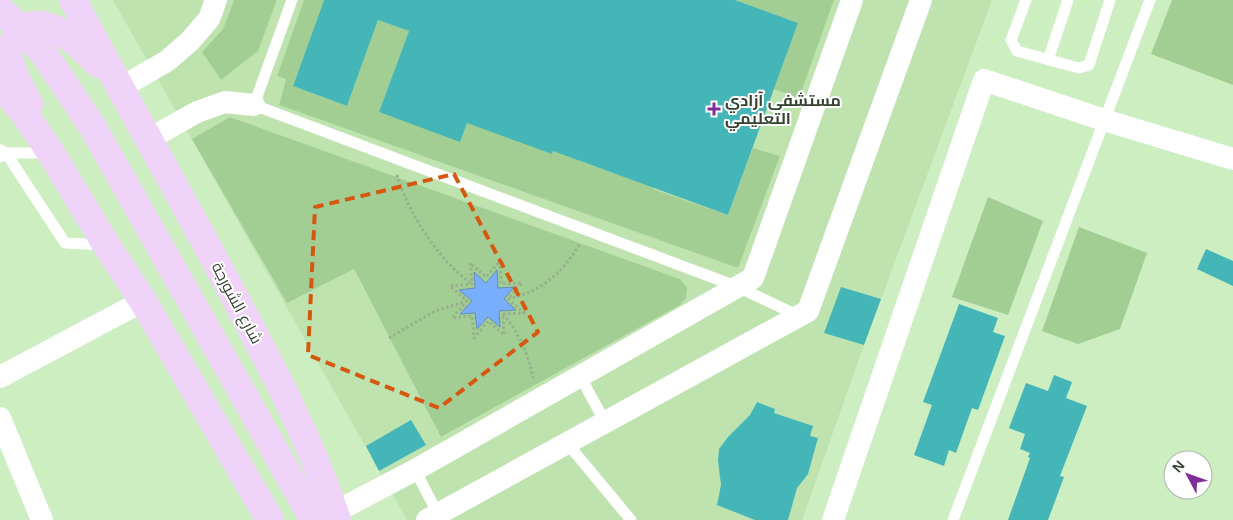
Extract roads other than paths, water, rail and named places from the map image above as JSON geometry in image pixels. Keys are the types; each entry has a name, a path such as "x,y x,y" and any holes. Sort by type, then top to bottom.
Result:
{"main road":[{"path":"73,0 121,90"},
{"path":"0,10 31,38 92,126 115,168 329,517"},
{"path":"51,153 12,66 10,56 14,40 24,28 36,25 43,26 58,30 71,37 121,90"},
{"path":"0,84 24,113 51,153 107,246 143,301 270,520"},
{"name":"شارع الشورجة","path":"121,90 265,355 303,432 329,517"}],"street":[{"path":"121,90 168,61 190,41 209,19 216,0"},
{"path":"329,517 753,278 852,0"},
{"path":"432,517 808,311 921,0"},
{"path":"833,520 984,80 1104,120 1233,159"},
{"path":"149,139 197,112 225,102 254,105"},
{"path":"0,377 143,301"},
{"path":"0,418 42,520"}],"lane":[{"path":"292,0 254,105 738,287 800,316"},
{"path":"1026,0 1011,40 1016,51 1079,68 1090,65 1110,0"},
{"path":"1048,60 1068,0"},
{"path":"953,520 1150,0"},
{"path":"2,153 51,153"},
{"path":"2,153 65,243 107,246"},
{"path":"580,376 605,422"},
{"path":"567,443 631,520"},
{"path":"415,470 432,517"}],"water":[{"path":"497,270 498,288 514,287 504,299 516,310 499,311 500,327 488,317 477,329 475,313 460,314 472,301 459,290 475,288 474,272 486,283"}],"place":[{"name":"مستشفى آزادي التعليمي","path":"714,109"}]}
